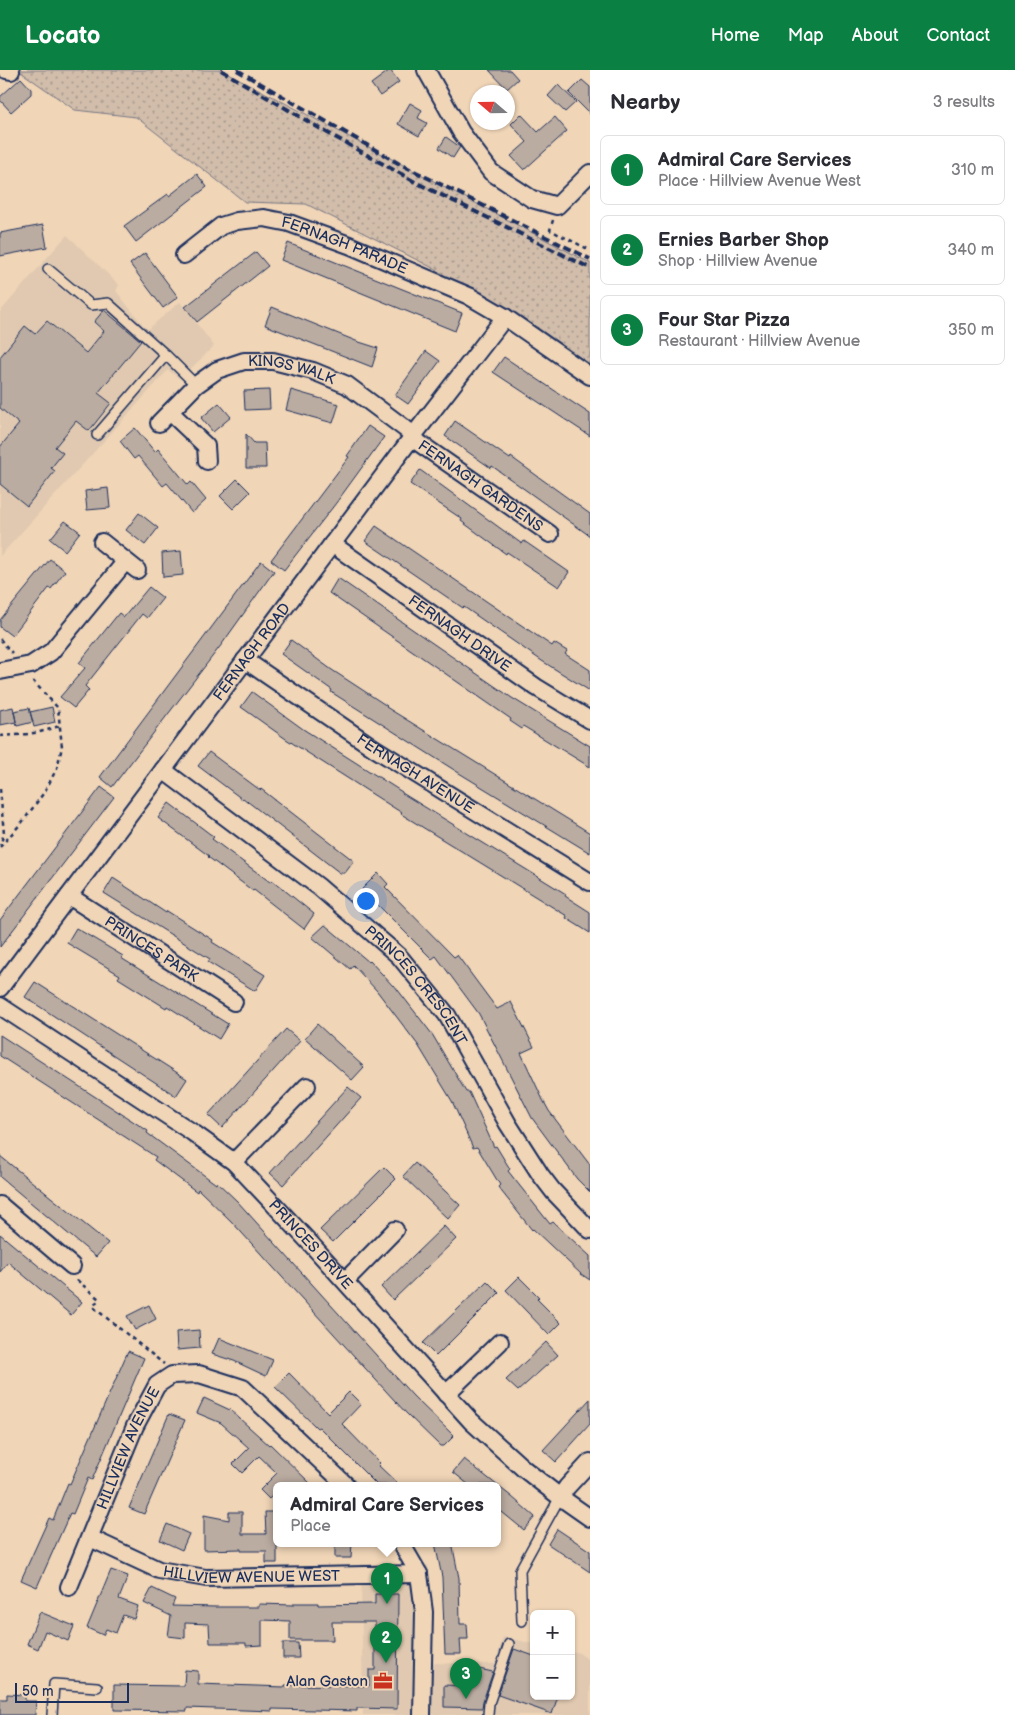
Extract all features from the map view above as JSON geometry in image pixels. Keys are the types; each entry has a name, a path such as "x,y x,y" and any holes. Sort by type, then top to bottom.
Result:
{"street":[{"path":"426,70 462,132 491,172 532,199 557,206 590,173"},
{"name":"FERNAGH PARADE","path":"184,255 221,226 237,221 264,218 289,223 349,244 470,296 590,376"},
{"name":"FERNAGH ROAD","path":"0,988 504,317"},
{"name":"KINGS WALK","path":"207,461 206,446 165,418 196,385 217,370 244,361 273,361 313,371 347,386 413,436"},
{"name":"FERNAGH GARDENS","path":"413,436 419,443 550,534"},
{"path":"0,671 31,664 51,652 131,566 102,542"},
{"name":"FERNAGH DRIVE","path":"332,544 536,687 590,720"},
{"name":"FERNAGH AVENUE","path":"246,660 374,748 590,882"},
{"name":"PRINCES CRESCENT","path":"163,770 319,887 399,956 447,1015 508,1124 540,1174 553,1191 590,1230"},
{"name":"PRINCES PARK","path":"69,896 234,1002"},
{"name":"PRINCES DRIVE","path":"0,1006 184,1126 234,1162 471,1421 524,1469 590,1518"},
{"path":"234,1162 307,1086"},
{"path":"0,1205 72,1266"},
{"path":"344,1281 395,1230"},
{"path":"446,1394 500,1342"},
{"name":"HILLVIEW AVENUE","path":"69,1587 135,1426 157,1385 172,1375 199,1374 243,1388 343,1482"},
{"path":"560,1497 590,1462"},
{"name":"HILLVIEW AVENUE WEST","path":"90,1538 160,1570 206,1578 419,1574"},
{"path":"403,1547 419,1574 424,1612 422,1715"}],"lane":[{"path":"48,269 91,305 108,303 196,385"},
{"path":"97,435 166,355"},
{"path":"522,1622 520,1570 560,1497"},
{"path":"488,1715 489,1703 509,1644"},
{"path":"52,1715 54,1684 97,1687"}],"path":[{"path":"557,206 550,230 590,250"},
{"path":"0,846 45,791 57,768 62,747 58,708 35,684 23,666"},
{"path":"0,736 27,734 50,730 60,726"},
{"path":"0,789 4,834 0,846"},
{"path":"72,1266 70,1275 99,1299 93,1307 161,1360 172,1375"}],"shaded area":[{"path":"18,70 222,70 590,263 590,369 433,268 306,204 245,202 136,117 75,110"},
{"path":"67,235 119,285 116,291 147,330 180,302 214,346 180,379 168,370 0,556 0,312"},
{"path":"361,1564 428,1565 431,1663 495,1664 503,1637 530,1643 530,1700 575,1700 575,1652 590,1661 590,1715 363,1715"}],"building":[{"path":"390,70 399,82 380,96 371,84"},
{"path":"489,70 510,70 518,79 511,85 503,85"},
{"path":"21,78 31,89 31,94 11,112 0,100 0,97"},
{"path":"582,80 590,87 590,114 569,93"},
{"path":"558,85 576,102 565,112 548,96"},
{"path":"410,103 422,110 418,118 427,123 419,136 398,124"},
{"path":"521,114 538,132 555,117 567,131 524,170 511,156 527,142 515,128 515,120"},
{"path":"446,137 460,147 453,158 439,148"},
{"path":"197,174 207,187 136,242 124,226 168,194 169,196"},
{"path":"43,225 47,247 0,256 0,233"},
{"path":"288,243 462,313 455,331 281,260"},
{"path":"256,252 268,266 197,322 185,307"},
{"path":"145,253 178,297 163,308 130,264"},
{"path":"272,307 378,348 372,367 265,325"},
{"path":"104,310 141,341 98,393 111,403 89,431 76,421 55,447 63,453 51,468 55,471 27,506 0,484 0,447 19,424 0,408 0,357 25,326 35,334 47,321 86,353 104,331 94,322"},
{"path":"426,351 440,361 408,404 395,395"},
{"path":"504,357 590,414 590,436 493,372"},
{"path":"269,390 270,409 245,410 244,391"},
{"path":"291,390 339,404 333,423 286,410"},
{"path":"219,403 231,417 213,432 201,418"},
{"path":"455,421 510,459 511,457 590,514 590,536 492,466 491,468 445,436"},
{"path":"368,426 384,437 284,570 271,560 349,457 347,456"},
{"path":"135,428 155,452 158,449 188,485 191,482 206,500 192,513 167,483 163,486 138,456 134,459 120,441"},
{"path":"246,434 254,443 265,443 266,468 246,468"},
{"path":"420,470 522,544 524,541 569,572 559,587 507,552 506,554 461,521 462,519 410,484"},
{"path":"237,479 250,492 233,509 220,496"},
{"path":"108,488 110,508 87,510 85,491"},
{"path":"139,513 158,528 145,545 126,530"},
{"path":"65,521 80,532 65,551 50,539"},
{"path":"376,526 552,646 554,643 567,651 565,654 590,670 590,691 542,661 365,541"},
{"path":"181,551 183,575 163,577 162,553"},
{"path":"50,559 65,571 51,589 49,588 12,636 0,627 0,620"},
{"path":"261,561 274,571 222,644 112,787 100,777"},
{"path":"338,578 512,698 590,746 590,767 523,726 522,729 510,721 511,719 329,593"},
{"path":"149,587 163,598 147,618 142,614 85,686 89,690 74,708 60,697 85,668 79,663 119,613 124,617"},
{"path":"291,640 386,707 590,833 590,853 331,692 332,690 281,654"},
{"path":"252,692 303,729 402,793 566,894 565,896 590,912 590,933 566,918 567,916 401,814 286,739 241,707"},
{"path":"13,707 16,722 0,725 0,710"},
{"path":"52,707 55,722 34,727 30,712"},
{"path":"29,708 33,722 17,726 14,711"},
{"path":"209,752 261,789 354,861 345,873 340,873 243,798 198,766"},
{"path":"101,787 114,797 0,947 0,920"},
{"path":"169,803 214,837 212,839 270,882 272,880 314,914 304,929 158,818"},
{"path":"378,873 388,884 385,887 454,957 457,955 497,1009 511,1002 534,1047 521,1053 543,1100 549,1111 590,1165 590,1192 577,1179 532,1118 479,1014 436,956 432,959 362,889"},
{"path":"113,878 166,913 167,911 213,940 212,942 265,975 255,991 208,962 210,959 104,893"},
{"path":"325,925 370,961 394,985 432,1034 466,1092 469,1092 494,1147 496,1146 510,1169 508,1171 550,1224 553,1222 590,1256 590,1280 532,1230 498,1187 500,1185 477,1147 473,1148 452,1101 418,1045 377,991 353,965 350,969 312,937"},
{"path":"76,928 228,1024 219,1039 118,978 120,975 67,943"},
{"path":"35,982 187,1079 176,1096 25,997"},
{"path":"317,1024 364,1067 352,1080 305,1038"},
{"path":"286,1029 300,1041 222,1128 208,1115"},
{"path":"0,1035 148,1131 147,1133 216,1184 217,1182 237,1201 413,1396 454,1436 444,1446 440,1446 406,1413 231,1221 198,1189 197,1192 154,1160 156,1157 0,1056"},
{"path":"348,1087 361,1098 283,1185 270,1173"},
{"path":"0,1156 108,1243 96,1257 0,1177"},
{"path":"415,1163 460,1205 448,1219 403,1176"},
{"path":"384,1167 396,1179 333,1242 320,1230"},
{"path":"444,1226 456,1239 393,1300 381,1287"},
{"path":"0,1234 82,1302 71,1315 8,1262 0,1272"},
{"path":"519,1277 539,1297 537,1299 561,1323 549,1335 506,1290"},
{"path":"487,1281 499,1293 436,1356 423,1343"},
{"path":"149,1305 156,1319 135,1330 127,1316"},
{"path":"199,1330 200,1348 177,1350 176,1332"},
{"path":"219,1338 273,1360 266,1376 234,1361 212,1354"},
{"path":"546,1342 558,1355 518,1391 506,1380"},
{"path":"128,1351 144,1358 92,1480 88,1478 73,1514 70,1513 37,1587 21,1580 49,1518 53,1520 68,1483 70,1484"},
{"path":"289,1373 328,1413 349,1392 361,1404 342,1424 380,1463 378,1465 396,1482 374,1482 319,1427 317,1428 275,1387"},
{"path":"204,1398 230,1410 270,1444 309,1482 273,1482 273,1495 269,1499 260,1490 277,1473 259,1456 242,1473 233,1464 249,1448 221,1423 197,1413"},
{"path":"590,1399 590,1424 556,1462 543,1450"},
{"path":"169,1414 185,1420 144,1514 129,1508"},
{"path":"464,1459 493,1482 465,1482 453,1472"},
{"path":"501,1488 535,1517 524,1530 501,1511"},
{"path":"229,1512 242,1512 242,1534 266,1534 265,1512 273,1512 273,1547 277,1547 277,1563 266,1563 266,1551 241,1551 241,1549 204,1550 204,1515 229,1520"},
{"path":"167,1524 189,1534 182,1550 160,1540"},
{"path":"557,1529 590,1551 590,1572 548,1544"},
{"path":"335,1547 352,1547 351,1558 335,1558"},
{"path":"436,1547 453,1547 459,1578 460,1624 467,1624 468,1639 460,1639 461,1654 445,1654 442,1577"},
{"path":"111,1570 128,1576 119,1599 138,1606 134,1619 123,1615 116,1633 106,1629 103,1635 87,1628"},
{"path":"152,1588 175,1599 172,1606 259,1607 259,1604 294,1605 294,1603 318,1603 318,1605 375,1604 375,1594 398,1594 397,1709 357,1708 357,1711 187,1708 187,1711 114,1710 114,1685 184,1686 185,1670 198,1671 198,1684 285,1687 285,1685 369,1686 369,1670 375,1670 375,1622 332,1622 333,1640 290,1640 290,1621 262,1620 262,1645 246,1646 246,1643 210,1643 209,1624 185,1623 185,1638 168,1636 171,1616 144,1603"},
{"path":"40,1612 74,1626 68,1641 45,1631 38,1649 27,1644"},
{"path":"283,1643 298,1643 299,1658 283,1658"},
{"path":"514,1649 530,1655 530,1700 557,1700 552,1714 498,1695"},
{"path":"474,1668 493,1672 482,1708 444,1707 444,1685 467,1686 467,1683 475,1683"},
{"path":"7,1694 25,1695 25,1701 36,1701 35,1715 0,1715 0,1699 7,1699"}],"railway":[{"path":"221,70 417,183 590,268"},
{"path":"237,70 398,163 590,259"}],"place":[{"name":"Admiral Care Services","path":"387,1604"},
{"name":"Ernies Barber Shop","path":"386,1663"},
{"name":"Alan Gaston","path":"383,1681"},
{"name":"Four Star Pizza","path":"466,1699"}]}
